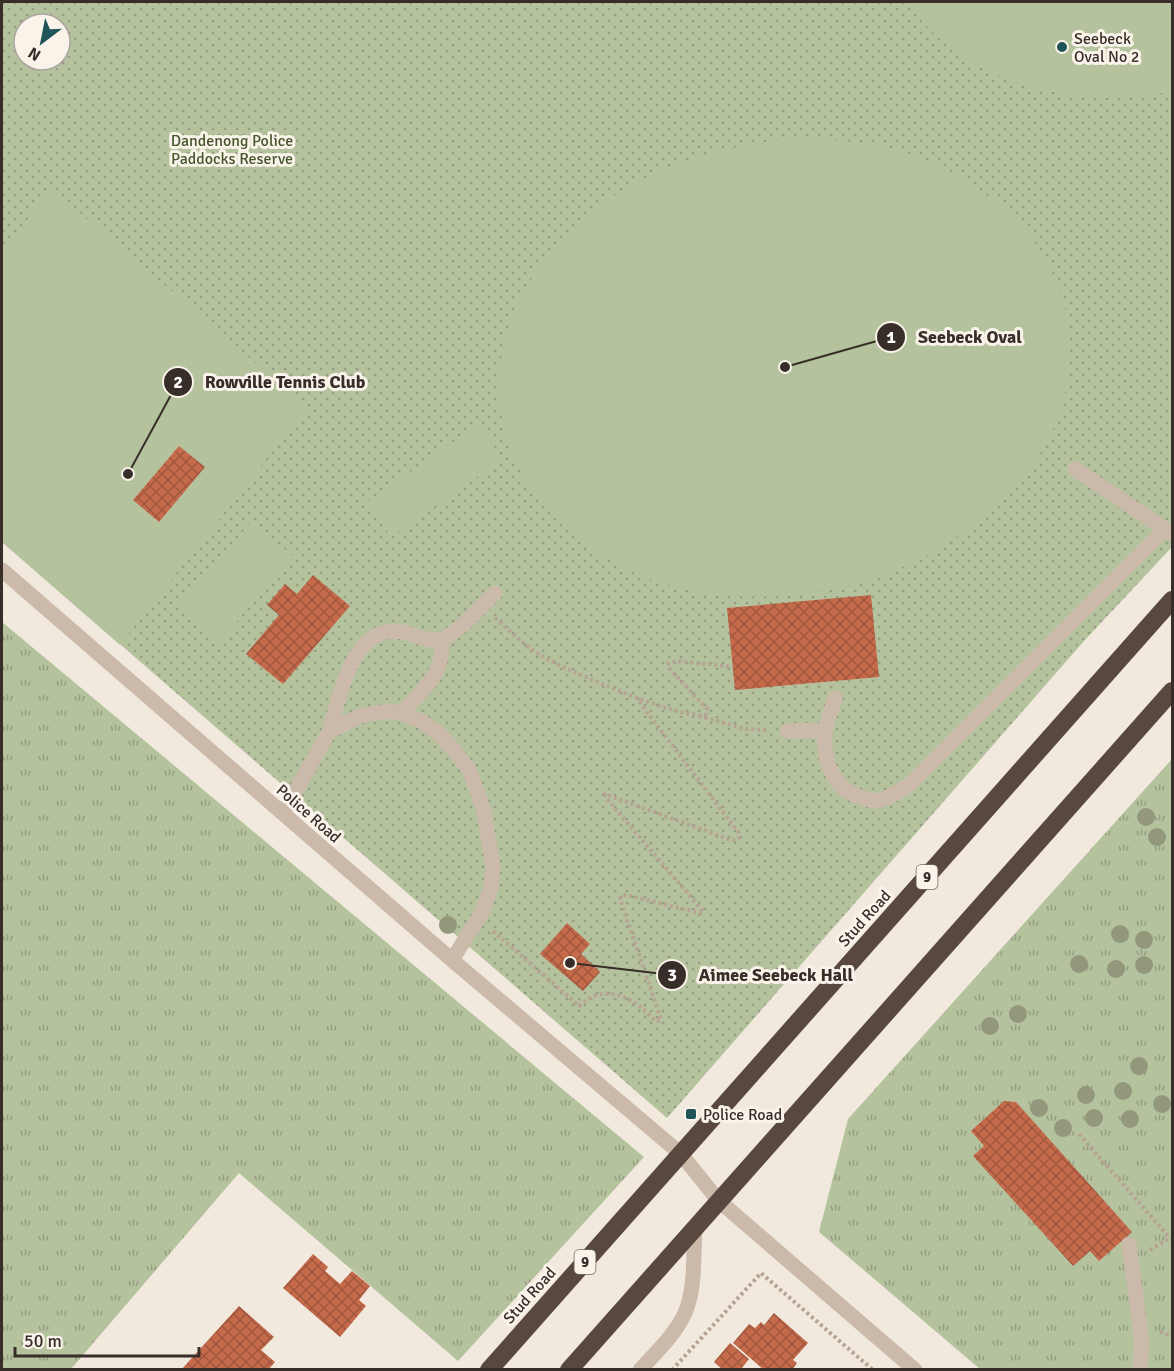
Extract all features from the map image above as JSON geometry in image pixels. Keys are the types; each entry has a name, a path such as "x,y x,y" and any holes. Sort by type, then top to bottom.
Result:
{"highway":[{"name":"Stud Road","path":"489,1370 1173,600"},
{"path":"569,1370 717,1200 913,984 1173,691"}],"street":[{"path":"836,698 825,730 826,756 830,771 841,786 856,796 874,801 891,795 909,784 1169,531 1075,469"},
{"name":"Police Road","path":"2,570 452,960 681,1154 717,1200 915,1370"},
{"path":"283,813 329,732 352,662 362,645 375,634 393,630 441,640 453,632 495,593"},
{"path":"401,713 433,678 440,664 441,640"},
{"path":"329,732 360,716 387,711 401,713 421,721 446,741 470,771 487,826 493,867 491,888 478,919 452,960"},
{"path":"787,731 825,730"},
{"path":"640,1370 671,1335 684,1315 690,1292 695,1228"},
{"path":"1129,1244 1142,1343 1140,1370"}],"path":[{"path":"481,606 544,657 637,699 746,729 787,731"},
{"path":"699,716 706,714 707,709 669,668 668,664 676,661 733,667"},
{"path":"478,919 579,1006 586,999 597,994 623,996 635,1002 655,1021 660,1022 660,1015 620,899 626,895 703,913 605,794 728,839 739,838 739,833 637,699"},
{"path":"1078,1134 1170,1238"},
{"path":"672,1370 761,1273 873,1370"}],"green space":[{"name":"Dandenong Police Paddocks Reserve","path":"2,2 1172,2 1172,547 1084,641 667,1118 2,542"},
{"name":"Seebeck Oval No 2","path":"907,2 1172,2 1172,91 1136,96 1099,97 1062,94 1026,85 991,72 959,54 931,30"},
{"path":"789,139 868,143 896,149 930,162 963,179 1007,212 1032,239 1059,287 1070,340 1068,382 1056,422 1037,458 1012,491 981,519 947,544 910,564 855,584 800,594 763,597 727,596 679,588 632,572 590,548 553,516 523,476 506,434 499,391 503,348 516,307 539,268 569,232 606,201 649,176 694,158 741,146"},
{"path":"51,188 307,407 120,645 2,542 2,253"},
{"path":"478,424 503,459 391,537 367,502"},
{"path":"252,521 293,556 220,641 179,606"},
{"path":"2,622 644,1157 458,1361 239,1173 71,1369 2,1369"},
{"path":"1172,759 1172,1369 980,1369 819,1232 848,1119"}],"building":[{"path":"179,446 205,467 159,522 133,500"},
{"path":"313,575 350,606 283,684 246,654 279,615 267,605 285,584 297,594"},
{"path":"871,595 879,677 735,690 727,608"},
{"path":"567,923 590,944 581,954 600,972 583,991 540,954"},
{"path":"1004,1101 1016,1102 1132,1232 1099,1261 1090,1251 1073,1266 973,1156 984,1146 971,1131"},
{"path":"313,1254 328,1267 325,1271 340,1284 352,1271 370,1286 359,1300 366,1306 340,1337 283,1288"},
{"path":"239,1306 274,1337 261,1350 275,1362 268,1370 181,1370"},
{"path":"774,1313 808,1343 793,1360 797,1363 792,1370 764,1370 733,1343 749,1324 755,1328 761,1322 764,1325"},
{"path":"730,1343 749,1359 742,1368 743,1370 723,1370 714,1362"}],"place":[{"name":"Seebeck Oval No 2","path":"1062,47"},
{"name":"Seebeck Oval","path":"785,367"},
{"name":"Rowville Tennis Club","path":"128,474"},
{"name":"Aimee Seebeck Hall","path":"570,963"},
{"name":"Police Road","path":"691,1114"}]}
